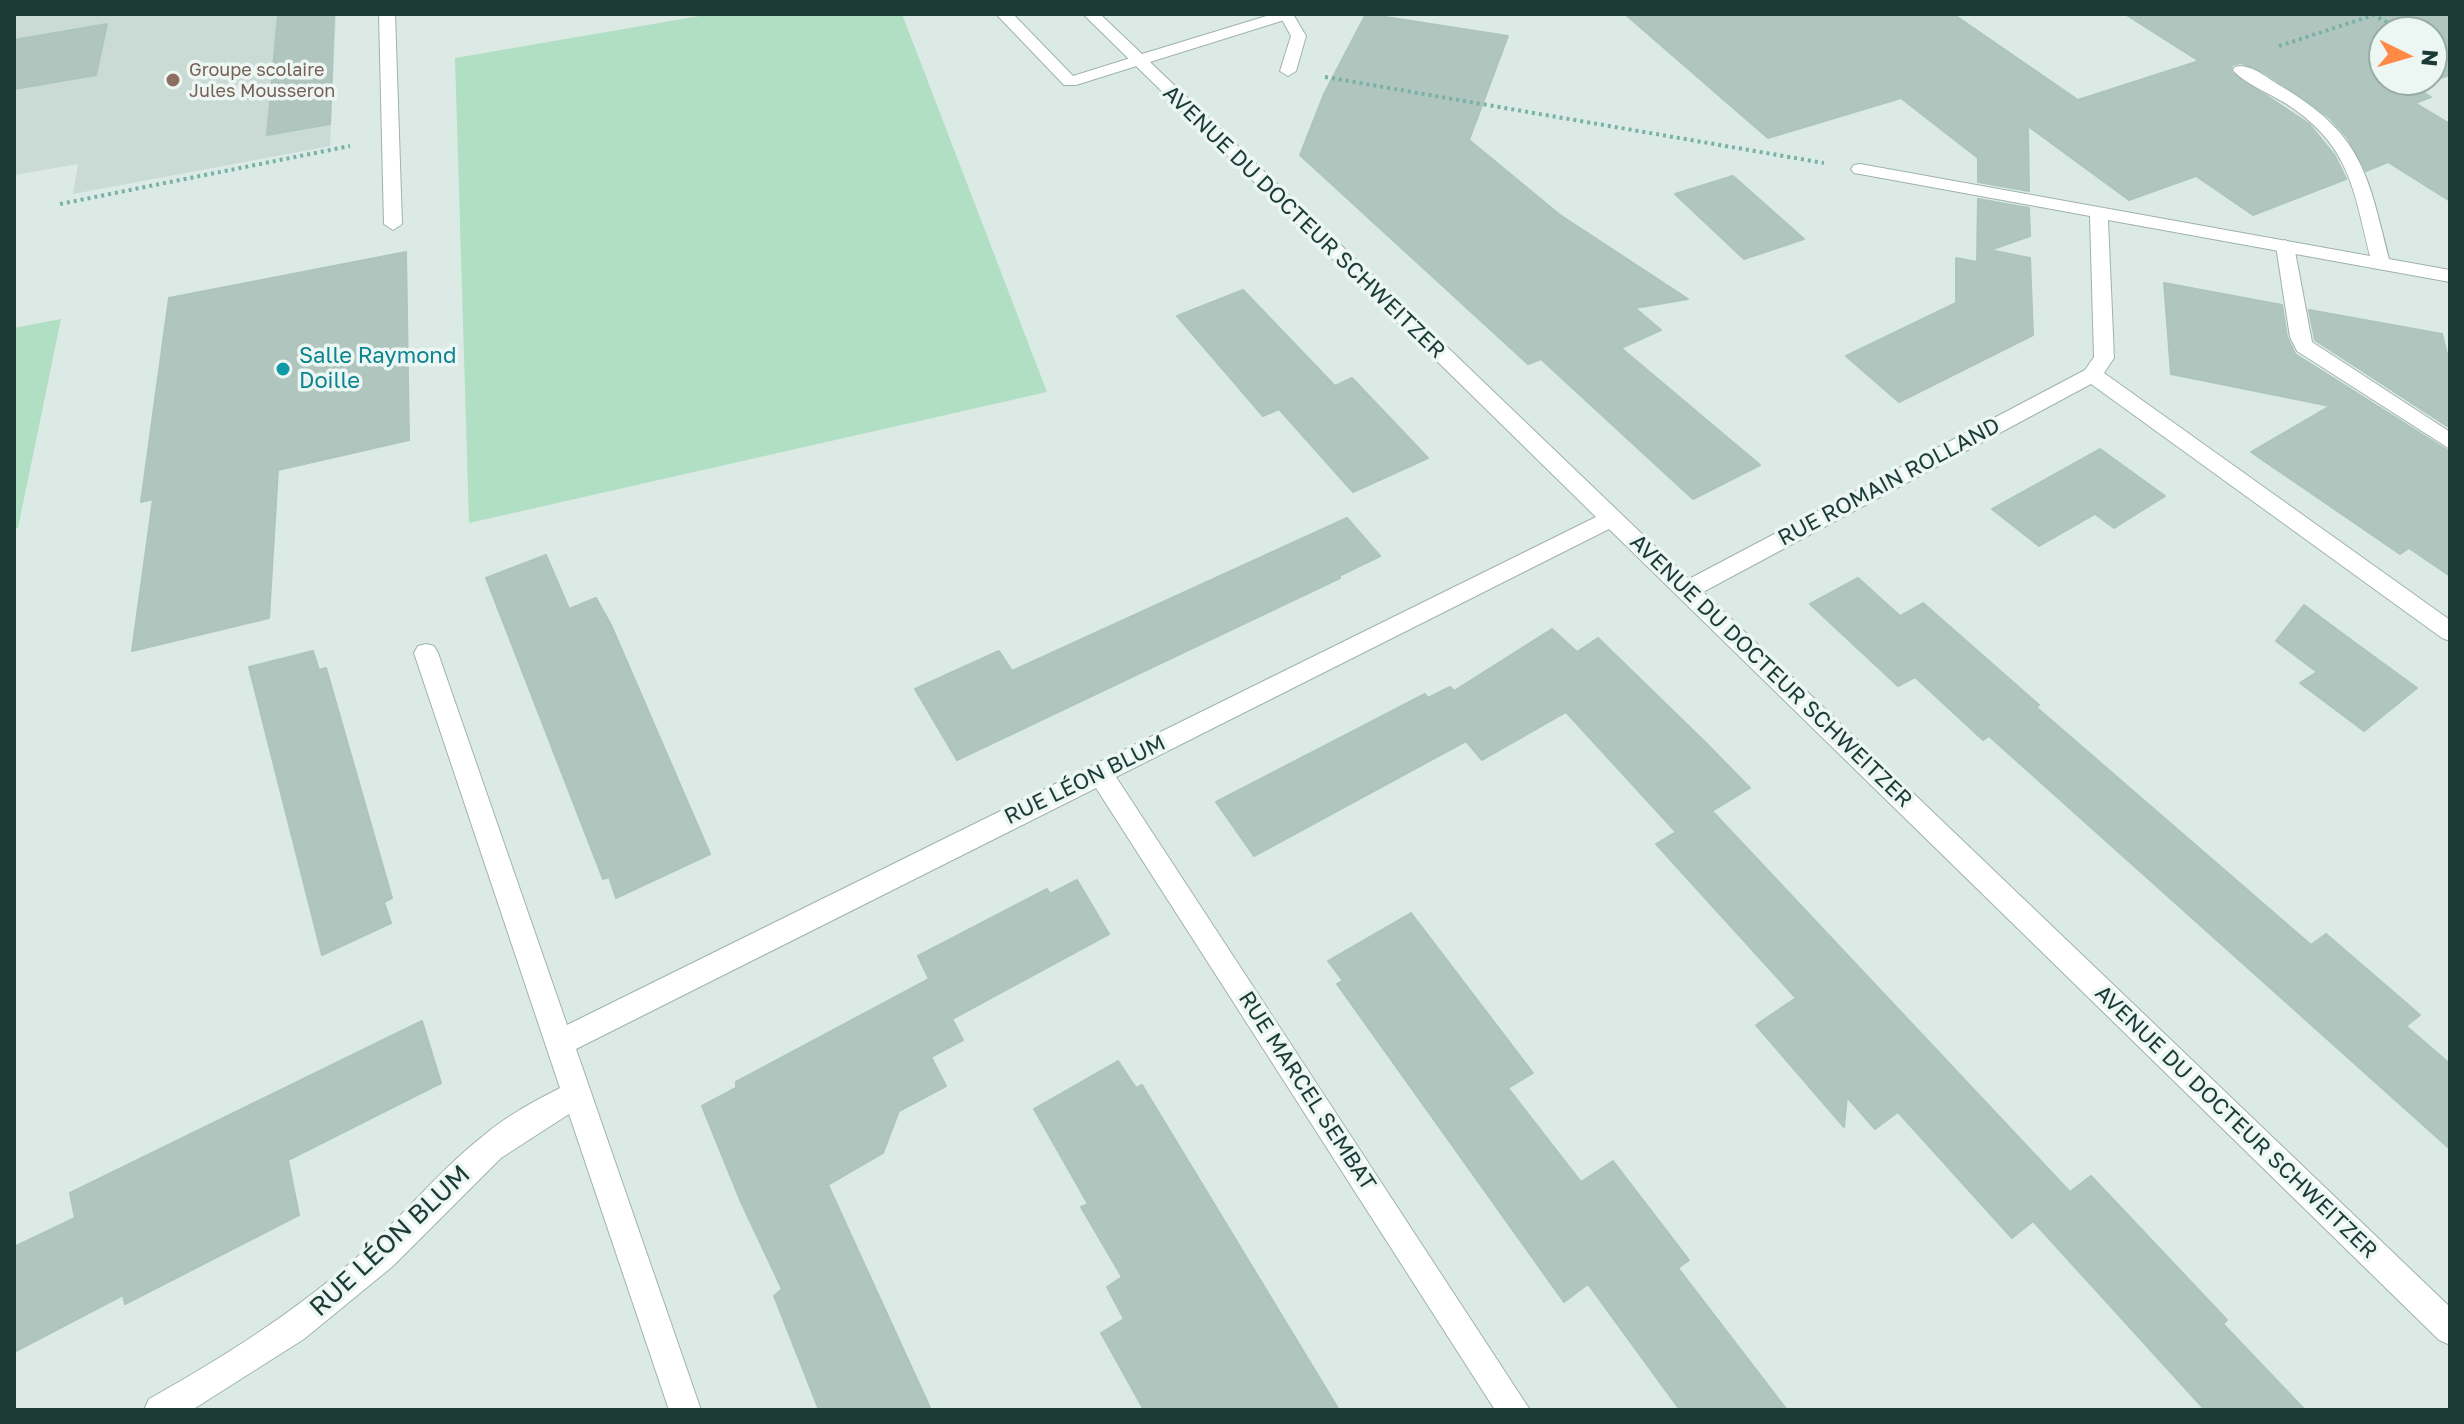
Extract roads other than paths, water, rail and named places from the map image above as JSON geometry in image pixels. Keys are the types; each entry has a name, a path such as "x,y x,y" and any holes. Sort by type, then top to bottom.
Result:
{"street":[{"path":"393,224 387,16 407,14"},
{"path":"1004,14 1070,82 1288,14 1300,36 1288,71"},
{"name":"AVENUE DU DOCTEUR SCHWEITZER","path":"1091,14 2450,1329"},
{"path":"2241,70 2303,108 2343,146 2356,171 2381,264"},
{"path":"1860,169 2450,276"},
{"path":"2099,213 2104,358 2092,375 2450,632"},
{"path":"2285,246 2304,346 2450,442"},
{"name":"RUE ROMAIN ROLLAND","path":"1687,590 2092,375"},
{"name":"RUE LÉON BLUM","path":"559,1043 1611,519"},
{"path":"426,653 685,1410"},
{"name":"RUE MARCEL SEMBAT","path":"1100,773 1514,1410"},
{"name":"RUE LÉON BLUM","path":"160,1410 273,1344 319,1311 369,1268 480,1156 509,1133 577,1094"}],"place":[{"name":"Groupe scolaire Jules Mousseron","path":"173,80"},
{"name":"Salle Raymond Doille","path":"283,369"}]}
